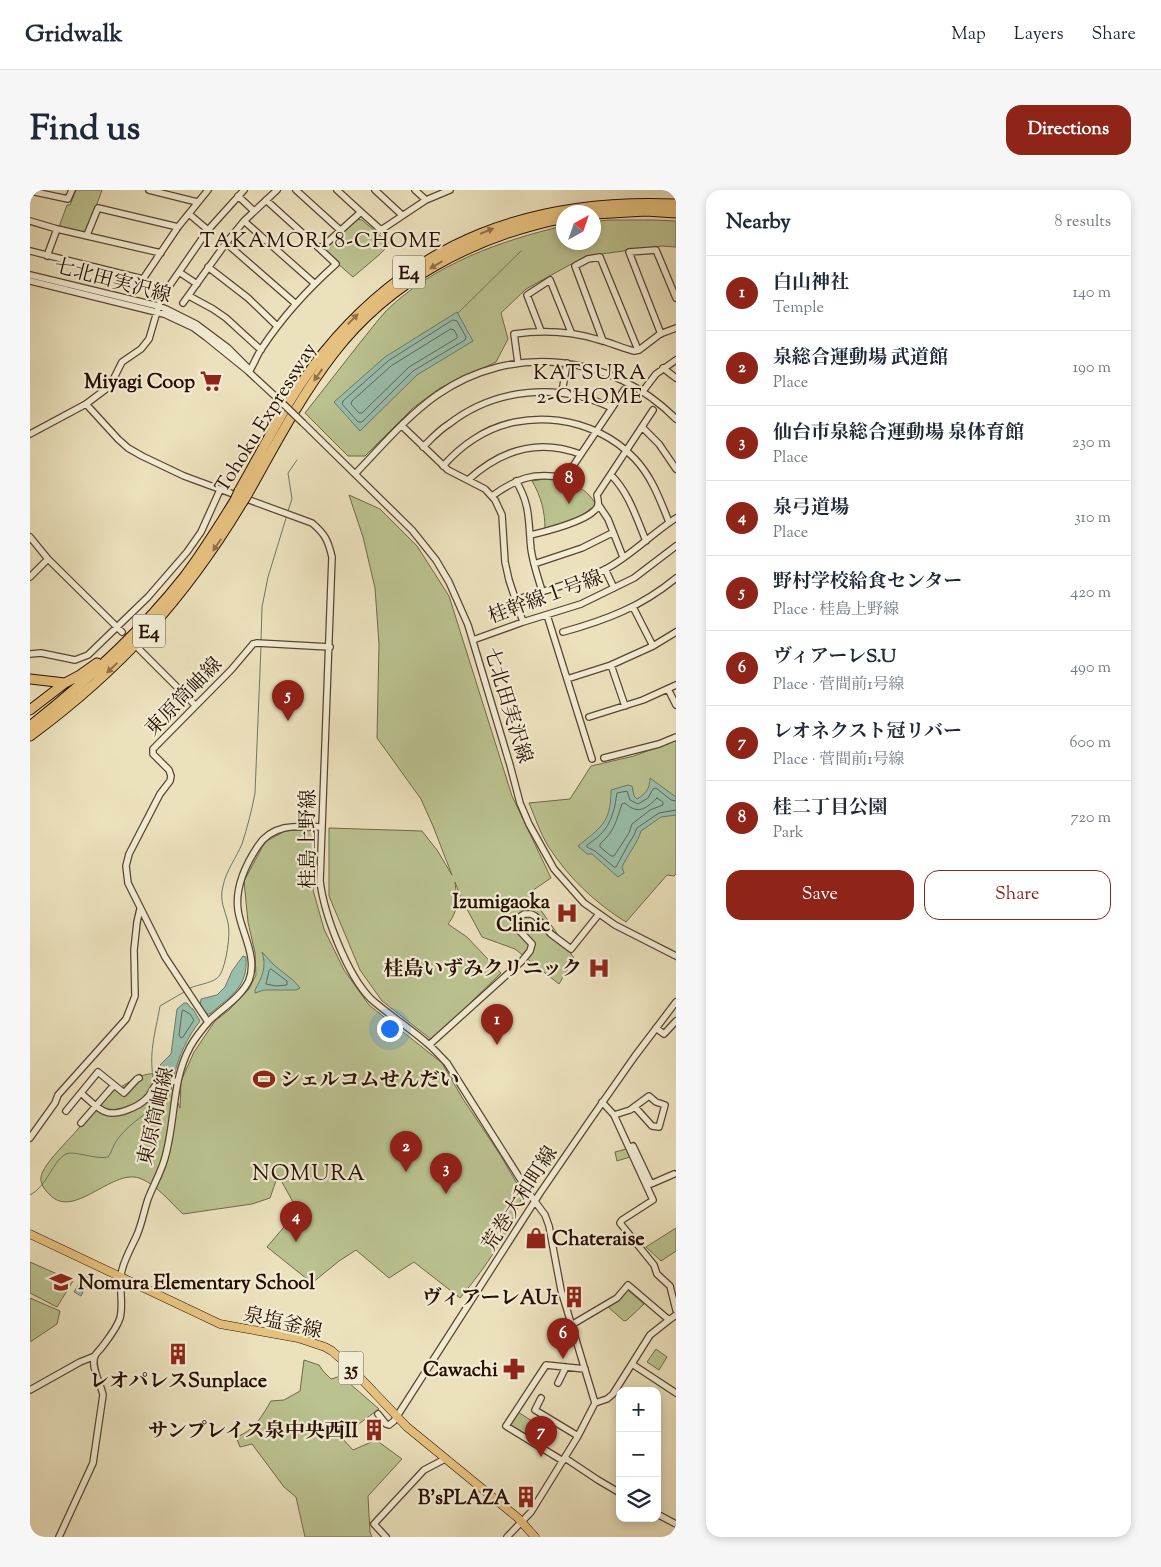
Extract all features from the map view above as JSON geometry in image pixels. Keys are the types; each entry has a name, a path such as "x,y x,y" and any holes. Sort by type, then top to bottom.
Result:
{"highway":[{"name":"Tohoku Expressway","path":"30,736 85,692 118,662 171,606 204,563 241,497 281,417 324,352 366,306 412,269 442,252 498,226 525,218 599,205 676,204"},
{"path":"601,214 676,213"},
{"name":"Tohoku Expressway","path":"30,726 92,675 166,600 241,497 317,376 351,333 387,299 437,264 467,249 510,232 556,220"},
{"path":"30,710 66,683 88,670 130,632 145,623"},
{"path":"30,679 66,683"}],"main road":[{"name":"泉塩釜線","path":"30,1234 220,1324 298,1338 332,1351 397,1417 522,1522 536,1537"}],"street":[{"path":"30,191 68,200 72,190"},
{"path":"149,190 198,202"},
{"path":"30,251 143,279 178,227 208,190"},
{"path":"30,434 86,404 110,386 122,362 146,345 161,298 208,230 244,190"},
{"path":"183,303 244,221 276,190"},
{"path":"296,190 340,230"},
{"path":"337,190 381,230 426,200 450,190"},
{"path":"375,190 402,215"},
{"path":"415,190 426,200"},
{"path":"238,196 254,211"},
{"path":"30,281 157,309 194,328 249,372 260,350 277,326 314,284 336,264 266,200"},
{"path":"88,235 98,208 178,227"},
{"path":"320,248 361,212"},
{"path":"188,214 208,230"},
{"path":"30,221 161,253"},
{"path":"244,221 314,284"},
{"path":"47,256 57,229"},
{"path":"226,243 296,304"},
{"path":"661,334 629,252 656,250 676,298"},
{"path":"603,341 575,266 588,259 600,257 638,350"},
{"path":"208,268 248,298 277,326"},
{"path":"179,272 197,284"},
{"name":"七北田実沢線","path":"30,275 157,309"},
{"path":"541,331 527,295 550,280 571,332"},
{"path":"189,296 226,318 260,350"},
{"path":"518,363 514,334 541,331 571,332 630,350 638,350 661,334 676,328"},
{"path":"643,391 663,368 676,360"},
{"path":"356,474 430,400 457,383 481,372 518,363 536,361 567,363 606,373 628,382 643,391 676,419"},
{"path":"562,392 567,363"},
{"path":"663,368 676,378"},
{"name":"七北田実沢線","path":"249,372 303,422 412,530 436,560 456,597 468,625 520,803 554,870 584,903 615,926 676,956"},
{"path":"492,496 505,486 526,477 543,475 565,478 624,390"},
{"path":"424,447 448,424 485,402 516,393 562,392 595,400 612,408"},
{"path":"30,654 41,653 71,660 80,660 119,630 187,552 201,532 220,490 184,476 128,448 86,404"},
{"path":"531,535 558,528 578,520 595,510 598,504 597,495 653,410"},
{"path":"443,466 474,439 495,428 517,422 537,420 578,424 597,431 612,440 626,451 643,469 653,484 669,522"},
{"path":"402,426 443,466 455,475 485,489 499,506 502,515 505,562 523,622"},
{"path":"642,427 659,444 675,466"},
{"path":"468,480 492,461 508,453 529,448 553,447 580,454"},
{"path":"610,475 626,493 646,541"},
{"path":"516,481 528,509 534,564 542,591"},
{"name":"桂島上野線","path":"220,490 312,523 329,542 332,557 330,647 320,880 327,913 352,972 362,987 371,998 429,1045 447,1063 545,1215 549,1226 561,1290 596,1403"},
{"path":"598,504 604,511 623,558"},
{"path":"516,600 605,569 623,558 676,518"},
{"path":"534,564 577,550 612,533"},
{"path":"30,538 48,559 119,630"},
{"name":"桂幹線１号線","path":"473,640 581,604 634,578 676,546"},
{"path":"30,577 48,559"},
{"path":"605,569 614,588"},
{"path":"563,632 596,623 633,607 676,578"},
{"path":"633,607 653,646"},
{"path":"547,615 592,759"},
{"path":"567,679 611,665 653,646 676,632"},
{"name":"東原筒岫線","path":"208,1022 165,957 128,883 126,872 127,860 153,807 170,781 171,776 169,770 153,754 153,749 231,670 253,644 330,647"},
{"path":"138,648 195,705"},
{"path":"611,665 625,706"},
{"path":"590,717 625,706 676,684"},
{"path":"668,689 676,705"},
{"path":"604,758 660,744 676,737"},
{"name":"東原筒岫線","path":"121,1277 122,1268 138,1233 148,1199 164,1160 182,1065 190,1048 208,1022 242,991 251,974 252,961 241,922 238,899 241,879 256,848 267,836 284,827 322,827"},
{"path":"30,1138 55,1103 58,1095 126,1019 135,990 134,950 140,909"},
{"path":"429,1045 524,959 532,944 516,926 517,919 520,916 528,914 535,916 551,934 571,949 599,914"},
{"name":"荒巻大和町線","path":"397,1417 535,1201 602,1102 676,1002"},
{"path":"656,1028 664,1034 676,1021"},
{"path":"66,1111 98,1072 124,1093 139,1078"},
{"path":"81,1093 106,1112 112,1113 128,1110 146,1100 156,1086 168,1081 178,1081"},
{"path":"81,1123 114,1085"},
{"path":"614,1115 630,1110 649,1096 656,1102 665,1105 659,1127 652,1126 635,1107"},
{"path":"602,1102 614,1115 653,1200 620,1223 654,1265 657,1274 670,1286 676,1310"},
{"path":"629,1148 633,1146 651,1184 674,1174"},
{"path":"30,1390 94,1356 112,1334 120,1319 122,1304 121,1277"},
{"path":"573,1324 617,1298 628,1286 669,1320"},
{"path":"507,1537 531,1512 596,1403 608,1399 614,1394 650,1335 676,1316"},
{"path":"59,1537 93,1462 103,1395 102,1386 94,1367 94,1356"},
{"path":"632,1364 676,1392"},
{"path":"585,1369 546,1365 506,1426 616,1491"},
{"path":"558,1383 566,1367"},
{"path":"541,1398 535,1410 578,1436"},
{"path":"378,1414 389,1425 397,1417"},
{"path":"386,1537 374,1524 424,1470 445,1459"},
{"path":"661,1516 676,1524"}],"shaded area":[{"path":"76,190 102,190 87,232 84,233 59,227 67,205 70,205"},
{"path":"356,219 362,220 390,244 353,277 322,250"},
{"path":"601,221 676,221 676,247 662,246 586,256 526,289 501,313 508,339 496,362 440,388 413,408 365,456 348,456 305,413 386,311 425,280 469,256 516,239 556,228 556,250 601,250"},
{"path":"544,479 567,482 580,488 592,498 596,505 578,518 545,529 542,504 532,481"},
{"path":"349,495 380,509 417,546 449,596 512,796 551,878 529,893 574,958 559,984 515,949 482,937 461,898 455,882 456,909 448,924 467,937 501,973 432,1040 382,1001 360,970 329,896 329,828 422,831 437,850 452,875 421,799 377,738 379,644 375,588 363,537"},
{"path":"676,740 676,874 674,876 667,875 626,922 593,898 564,868 545,841 529,803 570,799 591,766 634,756"},
{"path":"285,831 315,831 313,890 324,929 344,970 369,1005 442,1063 523,1194 518,1208 496,1249 460,1298 414,1262 389,1278 356,1250 312,1283 267,1247 295,1214 293,1202 278,1175 270,1198 252,1204 183,1214 157,1189 139,1178 128,1177 116,1180 69,1202 59,1201 49,1194 42,1184 41,1177 51,1159 82,1125 99,1102 110,1092 144,1075 163,1075 170,1078 171,1087 180,1108 181,1081 194,1052 215,1021 229,1010 249,989 256,975 255,953 248,922 244,881 265,842"},
{"path":"626,1149 630,1157 617,1161 615,1152"},
{"path":"676,1228 676,1251 661,1261 646,1247"},
{"path":"30,1262 73,1281 57,1307 30,1293"},
{"path":"628,1290 644,1304 624,1321 607,1306"},
{"path":"30,1298 60,1311 57,1324 30,1342"},
{"path":"656,1349 667,1357 659,1370 647,1362"},
{"path":"304,1360 319,1365 331,1379 341,1376 379,1409 341,1437 353,1450 376,1440 402,1459 368,1496 370,1532 372,1537 305,1537 296,1497 284,1487 252,1444 240,1447 236,1437 253,1427 271,1401 284,1400 300,1391"},
{"path":"518,1412 532,1421 525,1435 512,1428 511,1424"}],"water":[{"path":"457,312 473,341 417,375 360,431 334,402 385,357"},
{"path":"650,778 676,797 676,815 661,817 641,831 622,867 624,873 618,877 592,854 587,854 578,846 599,829 607,817 611,801 611,790 628,785 632,786 634,796 637,799 647,790"},
{"path":"262,952 300,988 296,990 264,990 255,993 264,967"},
{"path":"243,956 246,957 246,968 241,984 231,996 210,1014 207,1014 200,1006 201,999 217,995 225,987 232,971"},
{"path":"184,1003 187,1003 193,1009 200,1021 184,1047 174,1076 164,1073 160,1065 171,1054 177,1009"},
{"path":"84,1275 90,1278 81,1296 74,1292"}],"waterway":[{"path":"457,314 521,251"},
{"path":"288,511 292,499 288,473 297,460"},
{"path":"261,640 262,607 268,577 287,515"},
{"path":"190,988 218,978 226,957 229,928 222,901 222,891 226,875 242,844 255,793 261,647"},
{"path":"154,1083 152,1053 160,1006 184,992"},
{"path":"30,1195 41,1186 57,1162 66,1154 74,1153 103,1158 108,1157 125,1130 153,1108 156,1090"}],"place":[{"name":"Miyagi Coop","path":"211,381"},
{"name":"桂二丁目公園","path":"569,504"},
{"name":"野村学校給食センター","path":"288,721"},
{"name":"Izumigaoka Clinic","path":"567,913"},
{"name":"桂島いずみクリニック","path":"599,968"},
{"name":"白山神社","path":"497,1045"},
{"name":"シェルコムせんだい","path":"264,1079"},
{"name":"泉総合運動場 武道館","path":"406,1172"},
{"name":"仙台市泉総合運動場 泉体育館","path":"446,1194"},
{"name":"Chateraise","path":"536,1238"},
{"name":"泉弓道場","path":"296,1242"},
{"name":"Nomura Elementary School","path":"61,1282"},
{"name":"ヴィアーレAU1","path":"574,1297"},
{"name":"レオパレスSunplace","path":"178,1354"},
{"name":"ヴィアーレS.U","path":"563,1359"},
{"name":"Cawachi","path":"514,1369"},
{"name":"サンプレイス泉中央西II","path":"374,1430"},
{"name":"レオネクスト冠リバー","path":"541,1457"},
{"name":"B'sPLAZA","path":"526,1497"}],"district":[{"name":"TAKAMORI 8-CHOME","path":"321,240"},
{"name":"KATSURA 2-CHOME","path":"590,384"},
{"name":"NOMURA","path":"309,1172"}]}
